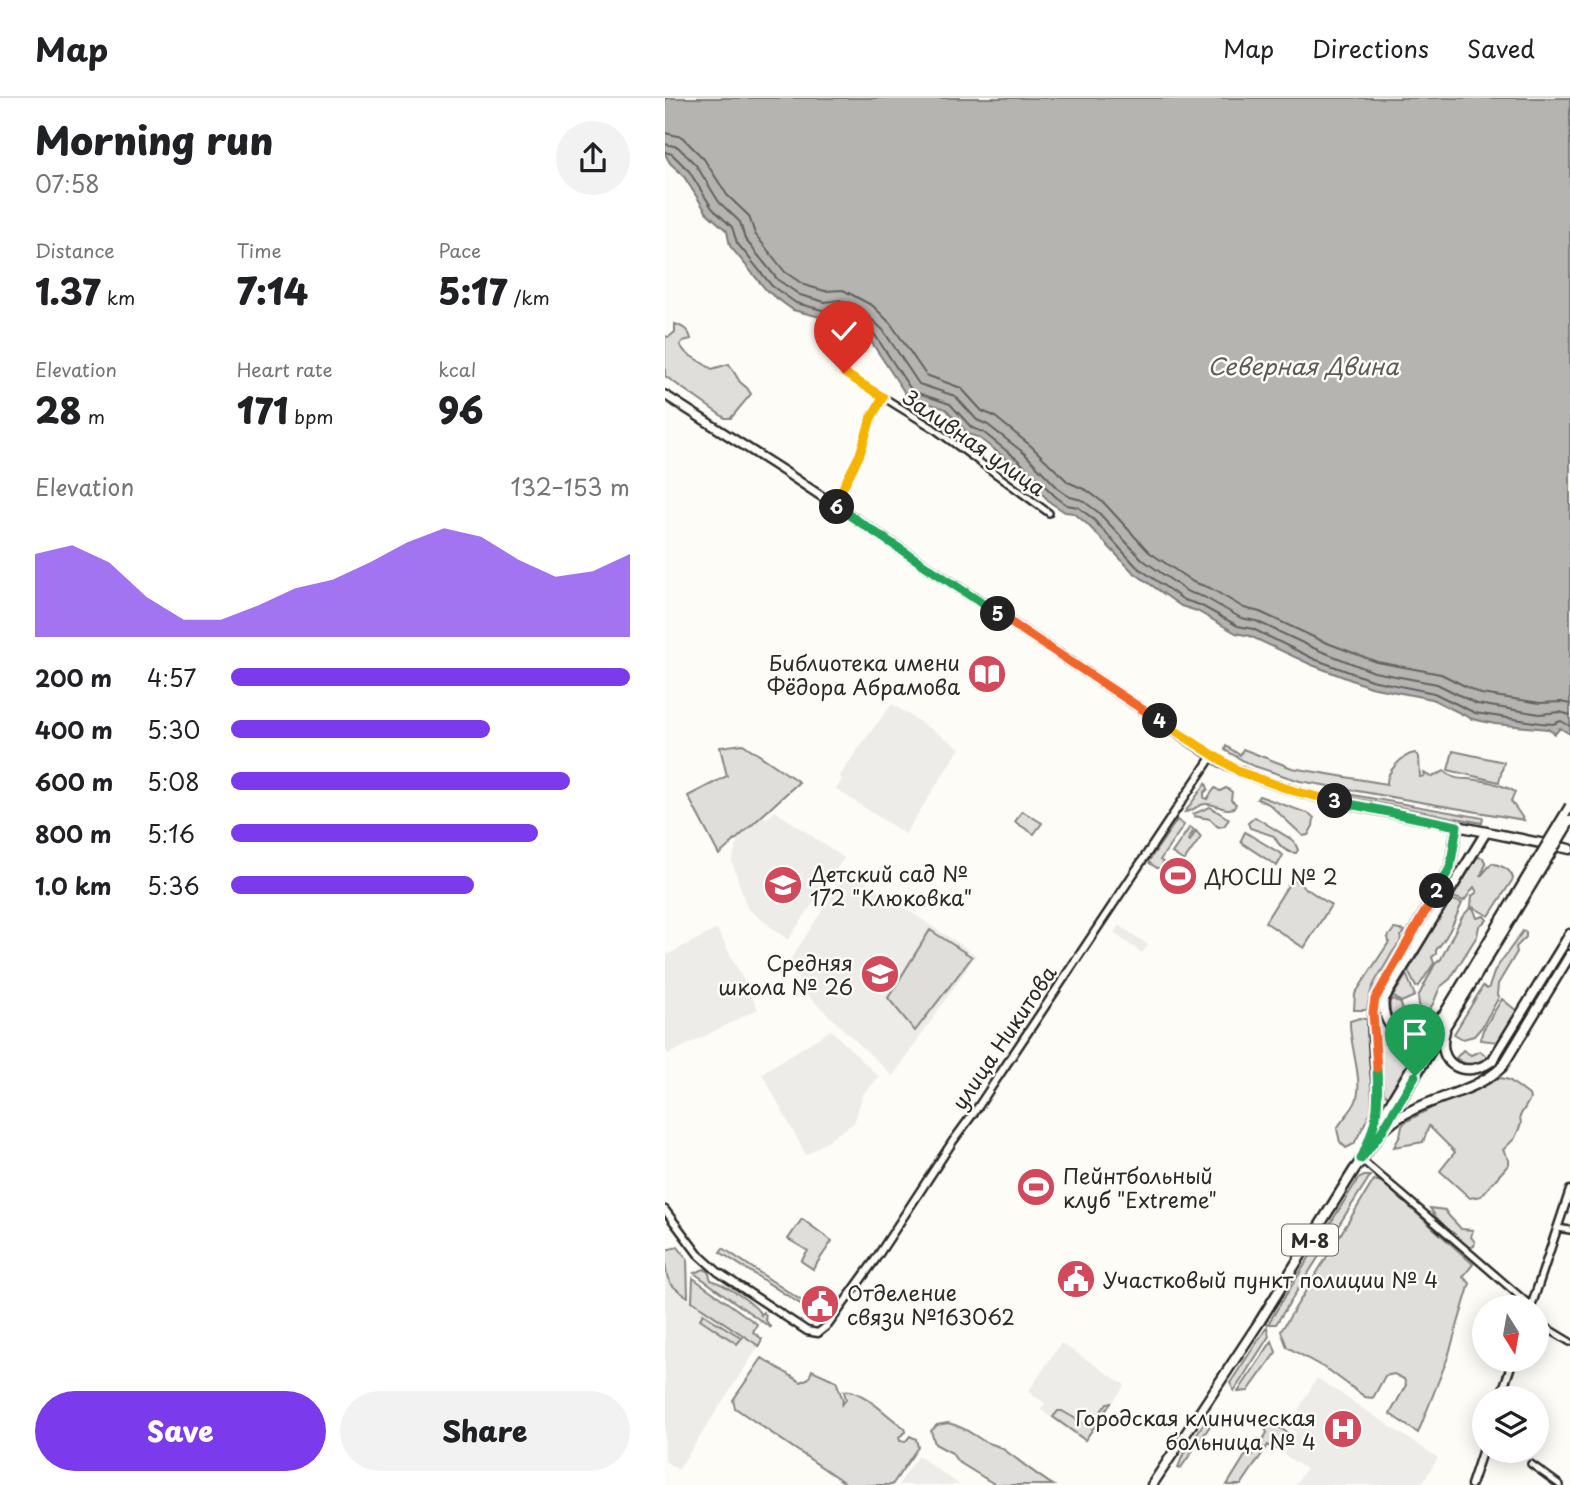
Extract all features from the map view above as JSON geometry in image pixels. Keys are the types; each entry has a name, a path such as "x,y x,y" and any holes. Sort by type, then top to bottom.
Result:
{"main road":[{"path":"665,395 1240,772 1294,791 1570,849"},
{"path":"1570,806 1447,1017 1443,1046 1452,1065 1466,1071 1486,1066 1492,1061 1570,934"},
{"path":"1503,925 1570,821"},
{"path":"1377,1132 1373,1013 1375,999 1381,984 1450,868 1457,826"},
{"path":"1447,1017 1419,1034 1400,1034 1391,1029 1385,1020 1384,999 1486,832"},
{"path":"1377,1132 1400,1115 1488,1078 1502,1067 1570,955"},
{"name":"М-8","path":"1152,1485 1260,1321 1447,1017"}],"street":[{"name":"Заливная улица","path":"844,373 933,428 1049,513"},
{"name":"Заливная улица","path":"834,505 860,454 871,418 883,397"},
{"name":"улица Никитова","path":"665,1210 698,1254 718,1272 782,1317 807,1331 818,1333 828,1325 875,1260 1212,756"},
{"path":"1361,1159 1517,1295"},
{"path":"1535,1295 1570,1190"},
{"path":"1557,1228 1570,1230"},
{"path":"1549,1329 1570,1342"},
{"path":"1471,1485 1478,1463"},
{"path":"1531,1464 1560,1485"}],"shaded area":[{"path":"835,315 857,327 870,340 849,343 834,337 828,319"},
{"path":"675,324 685,329 690,336 691,339 680,345 686,353 712,369 729,364 751,394 731,418 725,418 665,376 665,336 669,337 675,332"},
{"name":"Детский сад № 172 \"Клюковка\"","path":"892,704 960,748 905,834 836,789 842,780 840,776"},
{"path":"743,744 799,782 719,855 688,796 727,776 720,747"},
{"path":"1226,746 1240,755 1243,749 1292,768 1387,784 1389,774 1396,765 1415,753 1419,757 1420,777 1424,776 1424,773 1431,777 1445,771 1455,778 1490,782 1515,792 1511,801 1524,820 1300,781 1251,765 1225,750"},
{"path":"1453,751 1504,762 1499,782 1448,770"},
{"path":"1206,783 1208,789 1204,798 1207,799 1215,788 1220,791 1226,788 1232,792 1231,800 1236,804 1234,808 1226,809 1206,804 1185,812"},
{"path":"1353,795 1483,818 1482,823 1348,797"},
{"path":"1259,796 1310,814 1314,818 1308,835 1303,836 1269,804 1257,799"},
{"path":"1210,807 1229,819 1224,826 1218,827 1210,819 1193,814"},
{"name":"Детский сад № 172 \"Клюковка\"","path":"775,811 844,858 788,940 747,908 732,861 746,812 767,818"},
{"path":"1022,811 1042,823 1034,834 1015,822"},
{"path":"1255,817 1294,841 1298,850 1296,853 1283,848 1274,836 1250,828 1248,823"},
{"path":"1177,820 1184,825 1160,860 1164,863 1161,868 1157,868 1148,862"},
{"path":"1190,827 1194,830 1188,840 1190,841 1196,831 1201,837 1184,861 1172,853"},
{"path":"1245,832 1283,855 1277,866 1242,843"},
{"path":"1477,857 1483,858 1486,864 1480,877 1492,863 1508,870 1513,879 1489,916 1471,906 1472,896 1477,892 1474,887 1464,901 1453,897"},
{"name":"Средняя школа № 26","path":"848,871 976,955 893,1076 803,991 790,960"},
{"path":"1292,879 1331,905 1304,948 1265,922"},
{"path":"1453,900 1462,903 1448,933 1432,957 1434,963 1416,987 1408,971 1448,903"},
{"path":"1470,908 1474,910 1477,918 1484,916 1487,920 1479,926 1477,936 1450,979 1440,987 1424,1016 1420,1012 1418,997 1462,917"},
{"path":"1119,925 1148,945 1142,953 1114,933"},
{"path":"717,929 758,1009 669,1054 665,1050 665,956"},
{"path":"1394,929 1405,931 1375,983 1367,1010 1354,1010 1355,994 1389,942 1388,937"},
{"path":"930,930 972,957 915,1031 888,998"},
{"path":"1523,931 1526,932 1526,937 1516,947 1517,952 1498,984 1499,997 1482,1027 1474,1036 1463,1039 1454,1034 1483,986 1487,989 1489,987 1495,970"},
{"path":"1407,976 1415,996 1401,1002 1393,996"},
{"path":"1393,999 1401,1004 1404,1014 1418,1014 1425,1021 1412,1028 1400,1026 1390,1009 1390,1001"},
{"path":"1502,999 1517,1011 1499,1042 1480,1040 1483,1030"},
{"path":"1378,1007 1385,1025 1393,1034 1424,1037 1388,1096 1384,1094"},
{"path":"1360,1018 1369,1020 1375,1095 1373,1108 1354,1144 1346,1148 1340,1142 1337,1129 1354,1105 1358,1092 1350,1021"},
{"path":"831,1030 879,1077 863,1094 854,1123 806,1155 762,1073"},
{"path":"1463,1050 1471,1055 1480,1051 1489,1058 1483,1064 1468,1066 1456,1058"},
{"path":"1501,1078 1509,1080 1529,1095 1530,1099 1520,1116 1521,1124 1515,1138 1503,1150 1509,1164 1481,1196 1470,1198 1440,1171 1455,1152 1429,1126 1423,1142 1394,1147 1405,1122"},
{"path":"1370,1176 1276,1324 1268,1324 1358,1179"},
{"path":"1374,1180 1382,1182 1473,1264 1463,1277 1470,1283 1448,1357 1418,1433 1390,1414 1406,1385 1404,1379 1394,1374 1385,1376 1373,1398 1365,1397 1330,1371 1287,1347 1281,1331"},
{"path":"1430,1208 1445,1210 1461,1229 1473,1230 1471,1237 1475,1242 1474,1246 1464,1246"},
{"path":"802,1219 832,1241 813,1269 801,1261 808,1251 788,1239"},
{"path":"678,1247 687,1259 688,1297 675,1288 666,1273 665,1250"},
{"path":"723,1248 824,1316 822,1318 720,1252"},
{"path":"704,1269 708,1271 711,1280 739,1294 761,1315 763,1312 771,1328 694,1273"},
{"path":"665,1277 675,1290 759,1346 678,1470 665,1461"},
{"path":"693,1278 757,1324 753,1332 762,1339 759,1346 692,1301"},
{"path":"703,1314 742,1338 737,1344 700,1319"},
{"path":"1267,1327 1269,1336 1234,1391 1230,1383"},
{"path":"1272,1341 1276,1352 1248,1391 1238,1392"},
{"path":"1061,1343 1125,1385 1085,1442 1041,1410 1045,1403 1028,1392"},
{"path":"762,1358 801,1382 809,1378 812,1370 836,1381 842,1404 846,1400 844,1391 858,1394 905,1428 906,1432 899,1437 900,1441 905,1442 910,1436 916,1439 918,1447 892,1485 848,1485 735,1408 733,1400"},
{"name":"Городская клиническая больница № 4","path":"1317,1378 1438,1458 1421,1485 1295,1485 1306,1469 1283,1454 1296,1432 1288,1427"},
{"path":"1107,1403 1111,1403 1085,1440 1053,1417 1058,1411 1062,1411 1090,1427"},
{"path":"1207,1418 1212,1423 1180,1469 1178,1468 1182,1457"},
{"path":"1270,1421 1289,1434 1281,1448 1273,1449 1268,1445 1241,1485 1227,1485 1245,1456 1252,1456 1267,1433 1264,1425"},
{"path":"948,1423 1003,1449 1053,1485 996,1485 935,1444 931,1431 937,1425"},
{"path":"918,1456 960,1485 898,1485"}],"water":[{"name":"Северная Двина","path":"665,98 1570,98 1570,734 1560,728 1555,734 1548,729 1472,719 1432,699 1370,687 1312,665 1250,636 1236,633 1197,611 1181,606 1133,572 1074,513 1065,512 1051,503 1014,465 978,437 968,434 946,409 907,396 870,340 857,327 836,315 828,319 793,310 767,291 730,246 727,231 707,213 683,175 665,154"}],"place":[{"name":"Библиотека имени Фёдора Абрамова","path":"987,674"},
{"name":"ДЮСШ № 2","path":"1178,876"},
{"name":"Детский сад № 172 \"Клюковка\"","path":"783,885"},
{"name":"Средняя школа № 26","path":"880,974"},
{"name":"Пейнтбольный клуб \"Extreme\"","path":"1036,1187"},
{"name":"Участковый пункт полиции № 4","path":"1076,1279"},
{"name":"Отделение связи №163062","path":"820,1304"},
{"name":"Городская клиническая больница № 4","path":"1343,1429"}],"route":[{"path":"844,373 883,397 871,418 860,454 834,505 1240,772 1332,801 1457,826 1450,868 1381,984 1375,999 1373,1013 1378,1112 1375,1129 1361,1159 1380,1134 1415,1076"}]}
